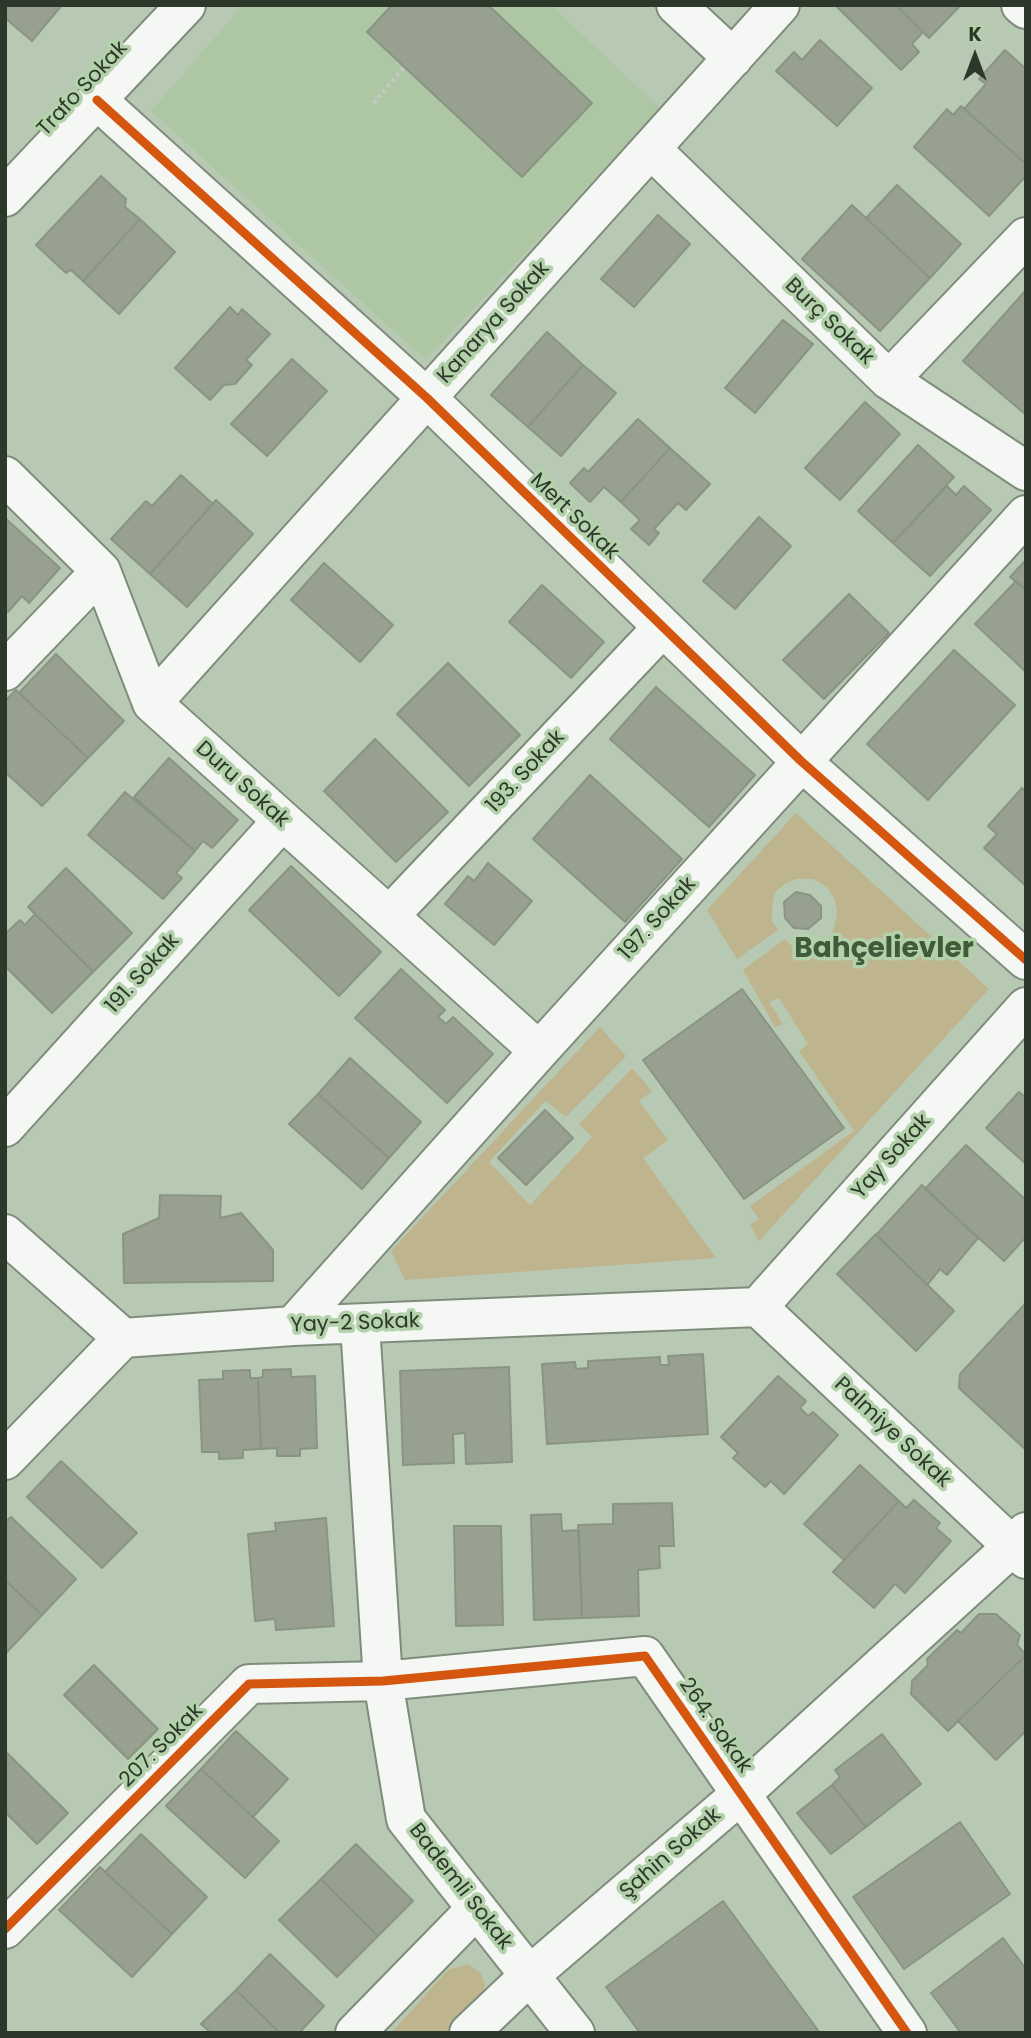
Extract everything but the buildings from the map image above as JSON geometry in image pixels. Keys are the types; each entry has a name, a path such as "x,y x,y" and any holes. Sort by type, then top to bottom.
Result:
{"street":[{"path":"676,5 733,58"},
{"name":"Kanarya Sokak","path":"152,703 780,5"},
{"path":"1021,5 1026,9"},
{"name":"Trafo Sokak","path":"5,197 180,7"},
{"name":"Mert Sokak","path":"97,100 427,398 801,761 1026,960"},
{"name":"Burç Sokak","path":"650,149 889,380 1026,471"},
{"path":"889,380 1026,237"},
{"name":"Duru Sokak","path":"5,476 101,570 152,703 539,1051"},
{"name":"197. Sokak","path":"293,1326 1026,515"},
{"path":"5,671 101,570"},
{"name":"193. Sokak","path":"389,916 663,627"},
{"name":"191. Sokak","path":"5,1128 282,821"},
{"name":"Yay Sokak","path":"758,1307 1026,1007"},
{"path":"5,1234 123,1338 5,1461"},
{"name":"Yay-2 Sokak","path":"123,1338 293,1326 758,1307"},
{"name":"Palmiye Sokak","path":"758,1307 1022,1546"},
{"name":"Bademli Sokak","path":"360,1325 383,1681 406,1819 575,2033"},
{"name":"Şahin Sokak","path":"469,2033 530,1975 741,1794 1022,1546"},
{"name":"264. Sokak","path":"383,1681 645,1656 907,2033"},
{"name":"207. Sokak","path":"5,1929 249,1684 383,1681"},
{"path":"355,2033 476,1909"}],"path":[{"path":"374,103 404,67"}],"shaded area":[{"path":"243,5 551,5 660,108 426,360 151,111"},
{"path":"796,813 989,989 759,1241 750,1224 759,1220 750,1206 854,1131 799,1051 808,1044 779,998 769,1002 783,1024 775,1027 743,970 785,939 793,947 805,947 819,944 830,936 837,911 835,900 828,888 813,879 796,879 784,884 775,893 772,909 772,921 778,930 737,959 707,910"},
{"path":"600,1027 626,1056 566,1117 545,1101 489,1162 530,1205 592,1137 579,1124 632,1068 652,1091 639,1101 668,1140 643,1158 716,1258 405,1280 391,1251"},
{"path":"468,1964 480,1972 485,1984 481,2001 449,2033 391,2033 448,1970"}],"cycle path":[{"path":"97,100 427,398 801,761 1026,960"},
{"path":"5,1929 249,1684 383,1681 645,1656 907,2033"}],"district":[{"name":"Bahçelievler","path":"884,950"}]}
